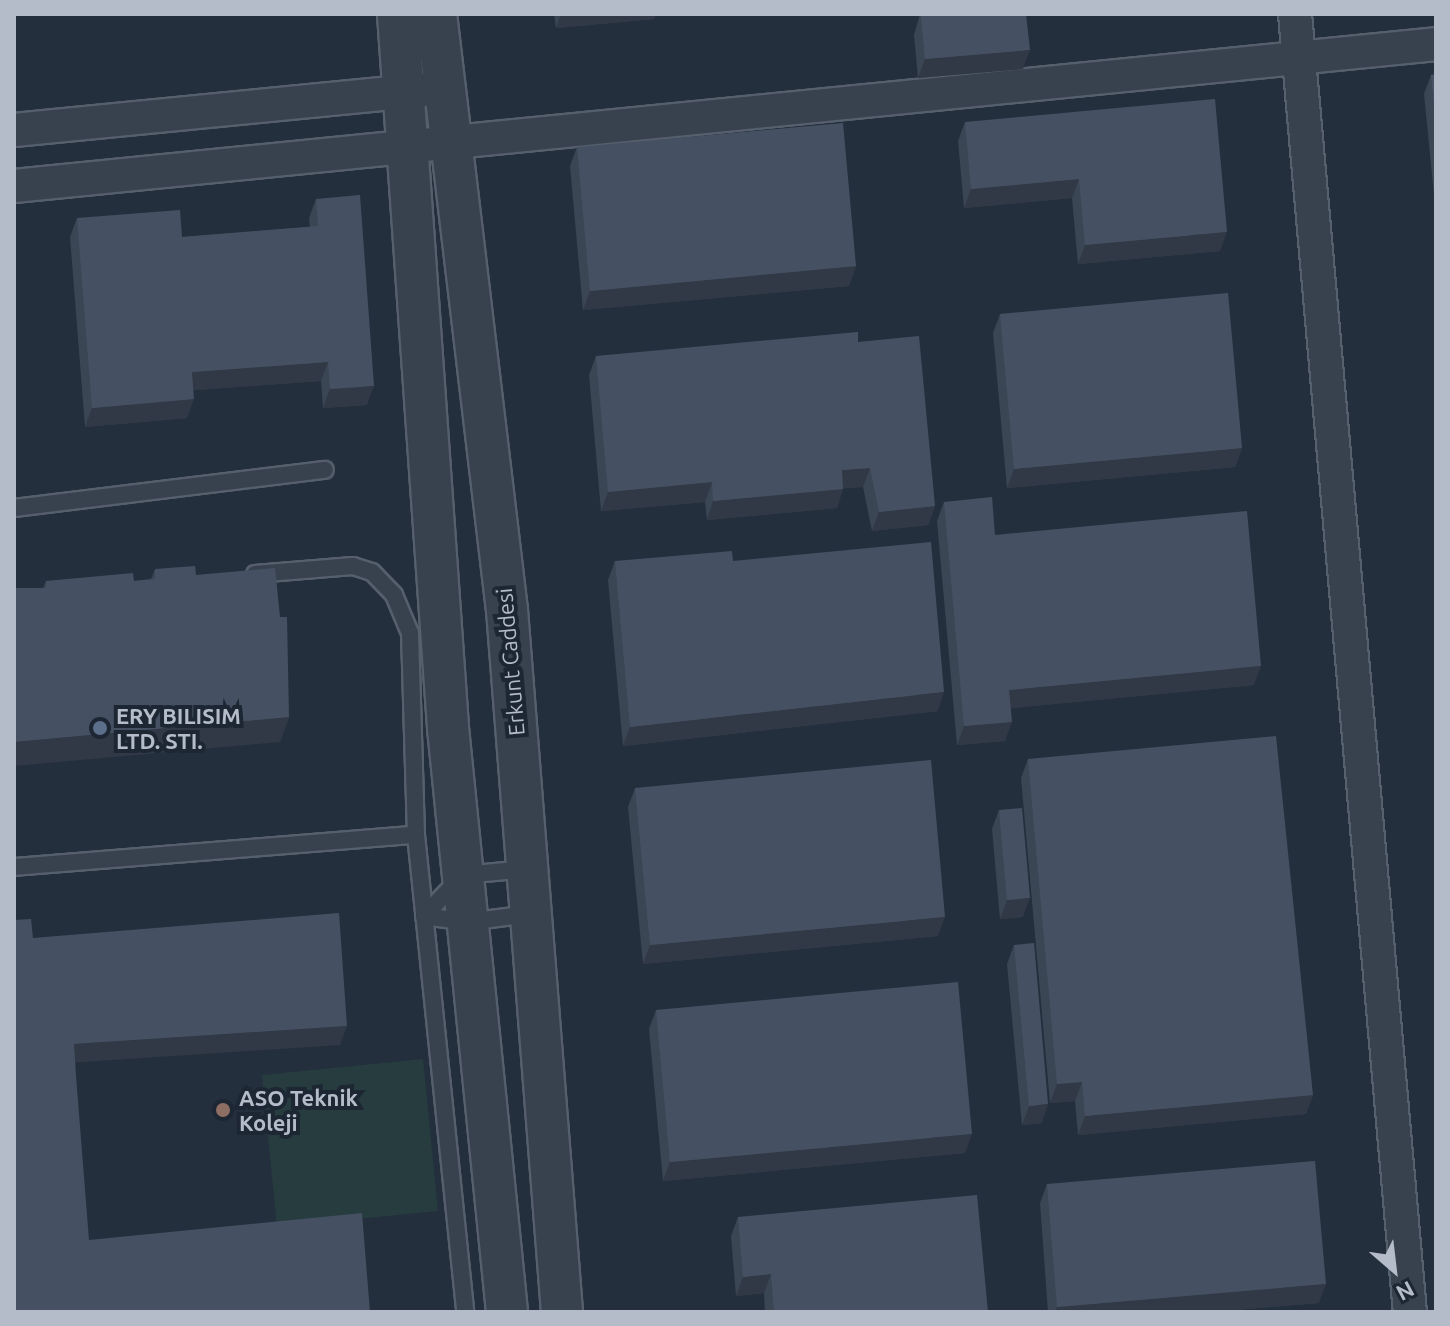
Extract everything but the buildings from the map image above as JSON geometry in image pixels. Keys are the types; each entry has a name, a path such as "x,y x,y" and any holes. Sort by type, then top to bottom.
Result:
{"street":[{"path":"398,14 463,875 507,1312"},
{"name":"Erkunt Caddesi","path":"436,14 507,610 562,1312"},
{"path":"1295,14 1410,1312"},
{"path":"14,186 409,142 1436,44"},
{"path":"14,130 445,88"}],"lane":[{"path":"14,508 325,470"},
{"path":"229,576 353,566 372,572 394,595 410,633 416,835 465,1312"},
{"path":"14,867 416,835"},
{"path":"424,916 463,875 527,869"},
{"path":"424,916 468,922 530,914"}],"green space":[{"path":"423,1059 438,1211 277,1227 262,1075"}],"place":[{"name":"ERY BILISIM LTD. STI.","path":"100,728"},
{"name":"ASO Teknik Koleji","path":"223,1110"}]}
